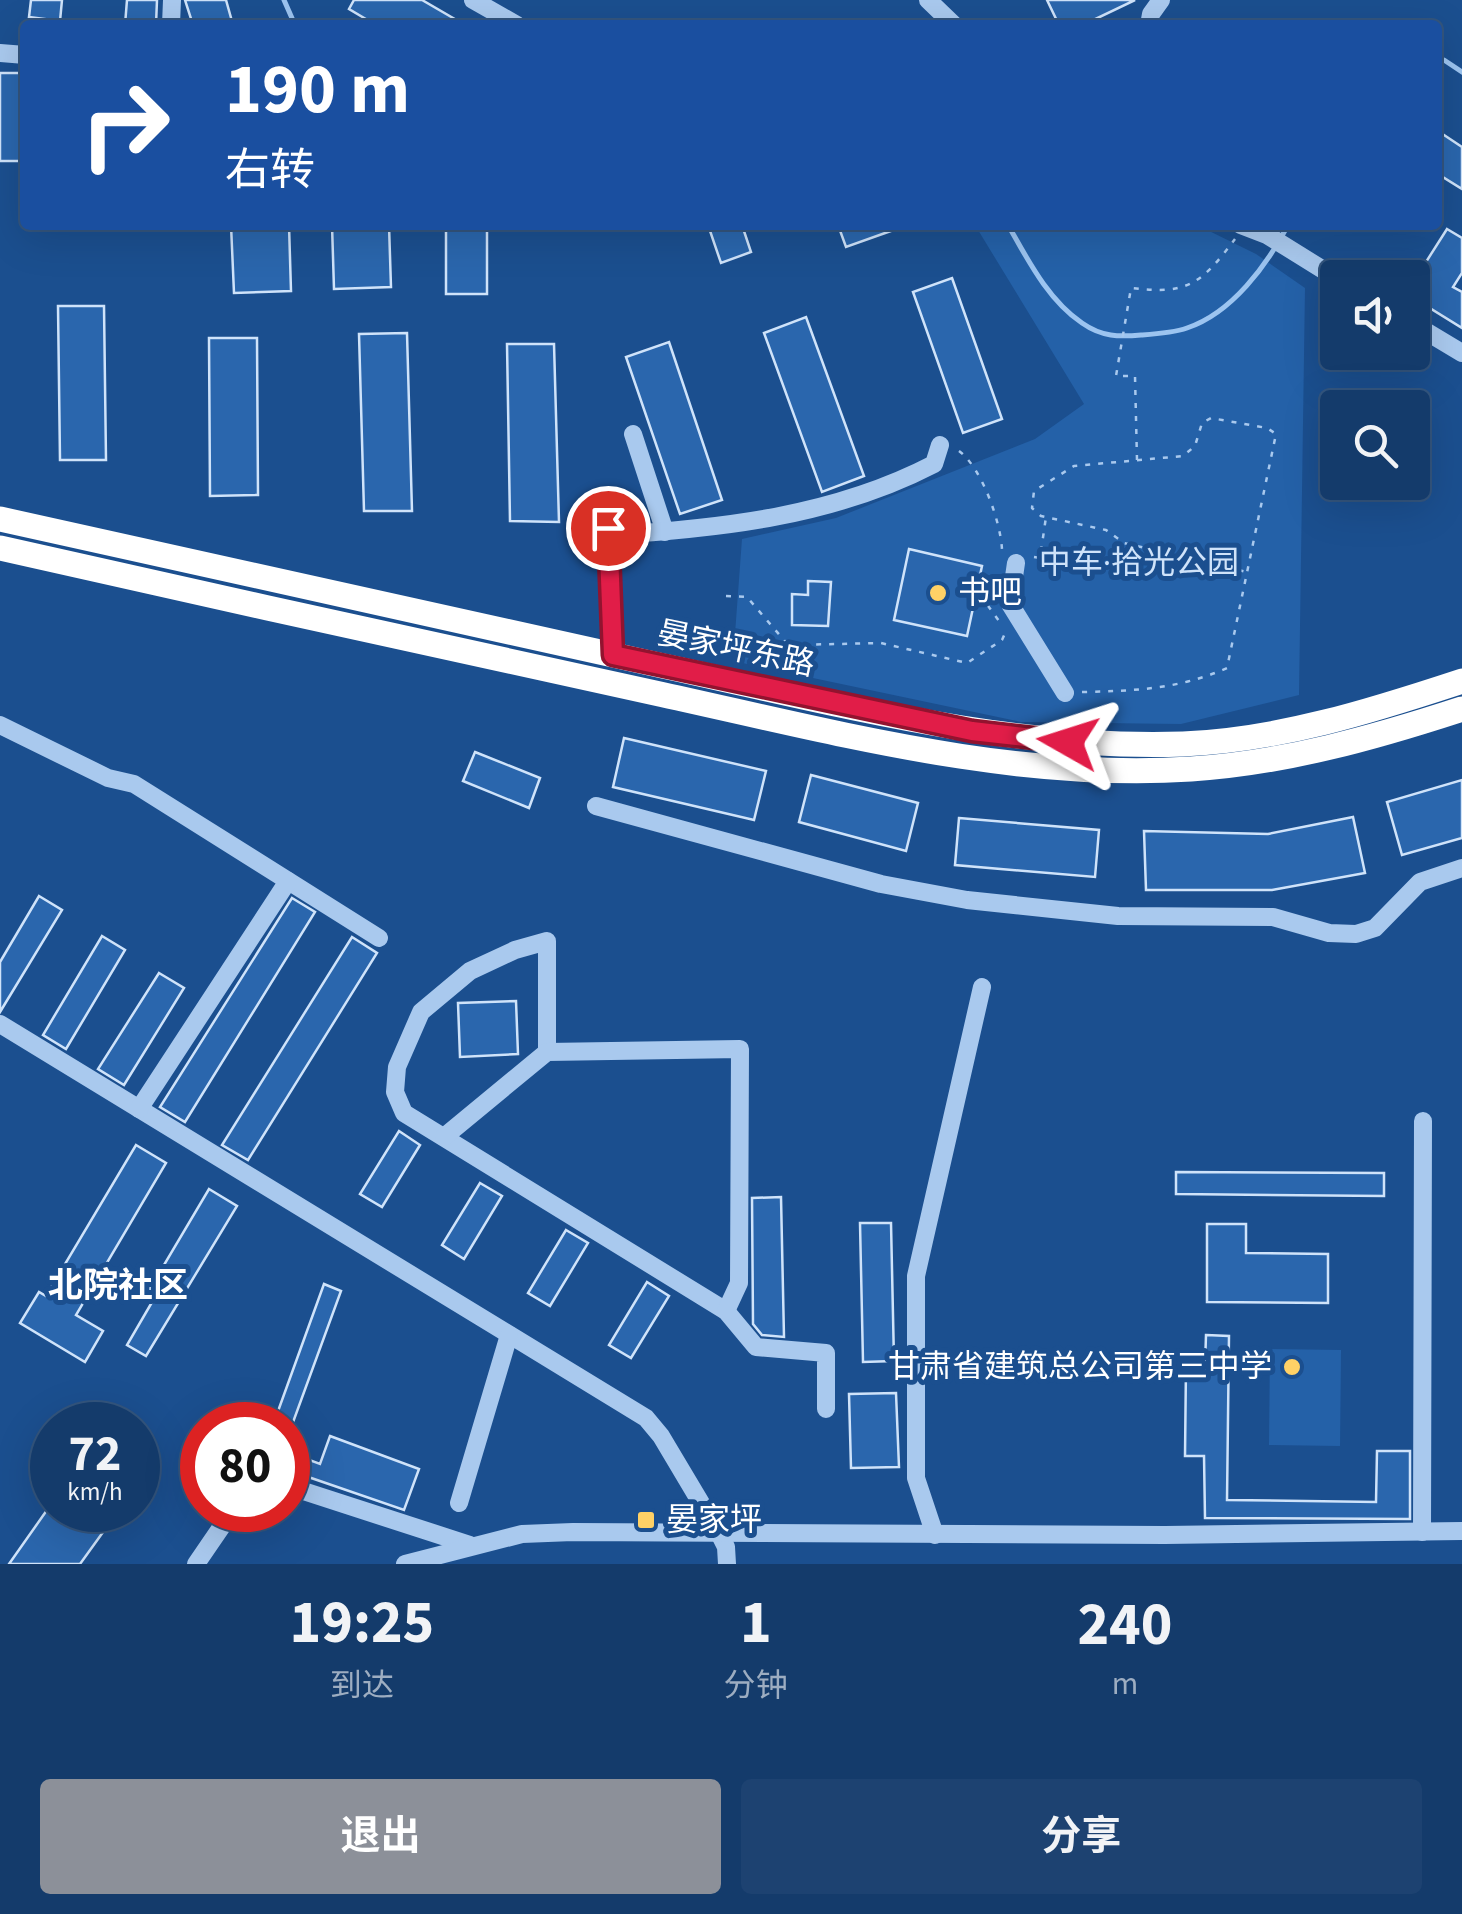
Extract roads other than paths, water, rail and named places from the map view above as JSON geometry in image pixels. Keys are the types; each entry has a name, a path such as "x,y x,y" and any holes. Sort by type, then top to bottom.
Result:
{"highway":[{"name":"晏家坪东路","path":"0,519 777,691 972,731 1050,742 1266,749 1343,745 1462,709"},
{"name":"晏家坪东路","path":"0,548 806,726 1047,768 1188,770 1266,749 1336,720 1462,682"}],"street":[{"path":"473,0 508,20"},
{"path":"928,0 949,20"},
{"path":"1253,230 1320,269"},
{"path":"1430,334 1462,352"},
{"path":"633,434 665,532"},
{"path":"613,655 608,532 665,532 809,512 920,472 934,464 940,445"},
{"path":"1017,558 1010,604 1065,693"},
{"path":"0,725 108,778 134,784 379,938"},
{"path":"596,806 880,884 1118,916 1273,917 1329,933 1356,934 1375,928 1420,882 1462,868"},
{"path":"140,1110 288,882"},
{"path":"547,1052 547,941 470,970 421,1012 397,1067 395,1092 404,1113 726,1310 756,1347 826,1353 826,1410"},
{"path":"935,1535 916,1478 916,1276 982,987"},
{"path":"0,1024 646,1418 661,1436 720,1535 726,1547 726,1564"},
{"path":"444,1137 547,1052 740,1048 739,1283 726,1310"},
{"path":"1422,1532 1423,1121"},
{"path":"460,1503 509,1335"},
{"path":"310,1493 470,1545"},
{"path":"196,1564 217,1532"},
{"path":"405,1564 522,1534 1462,1532"}],"waterway":[{"path":"284,0 293,20"},
{"path":"1442,60 1462,72"},
{"path":"1011,230 1040,278 1070,314 1097,331 1125,336 1182,330 1219,311 1259,271 1285,230"}],"place":[{"name":"书吧","path":"938,593"},
{"name":"甘肃省建筑总公司第三中学","path":"1292,1367"},
{"name":"晏家坪","path":"646,1520"}],"district":[{"name":"北院社区","path":"118,1286"}],"park label":[{"name":"中车·拾光公园","path":"1139,563"}]}
